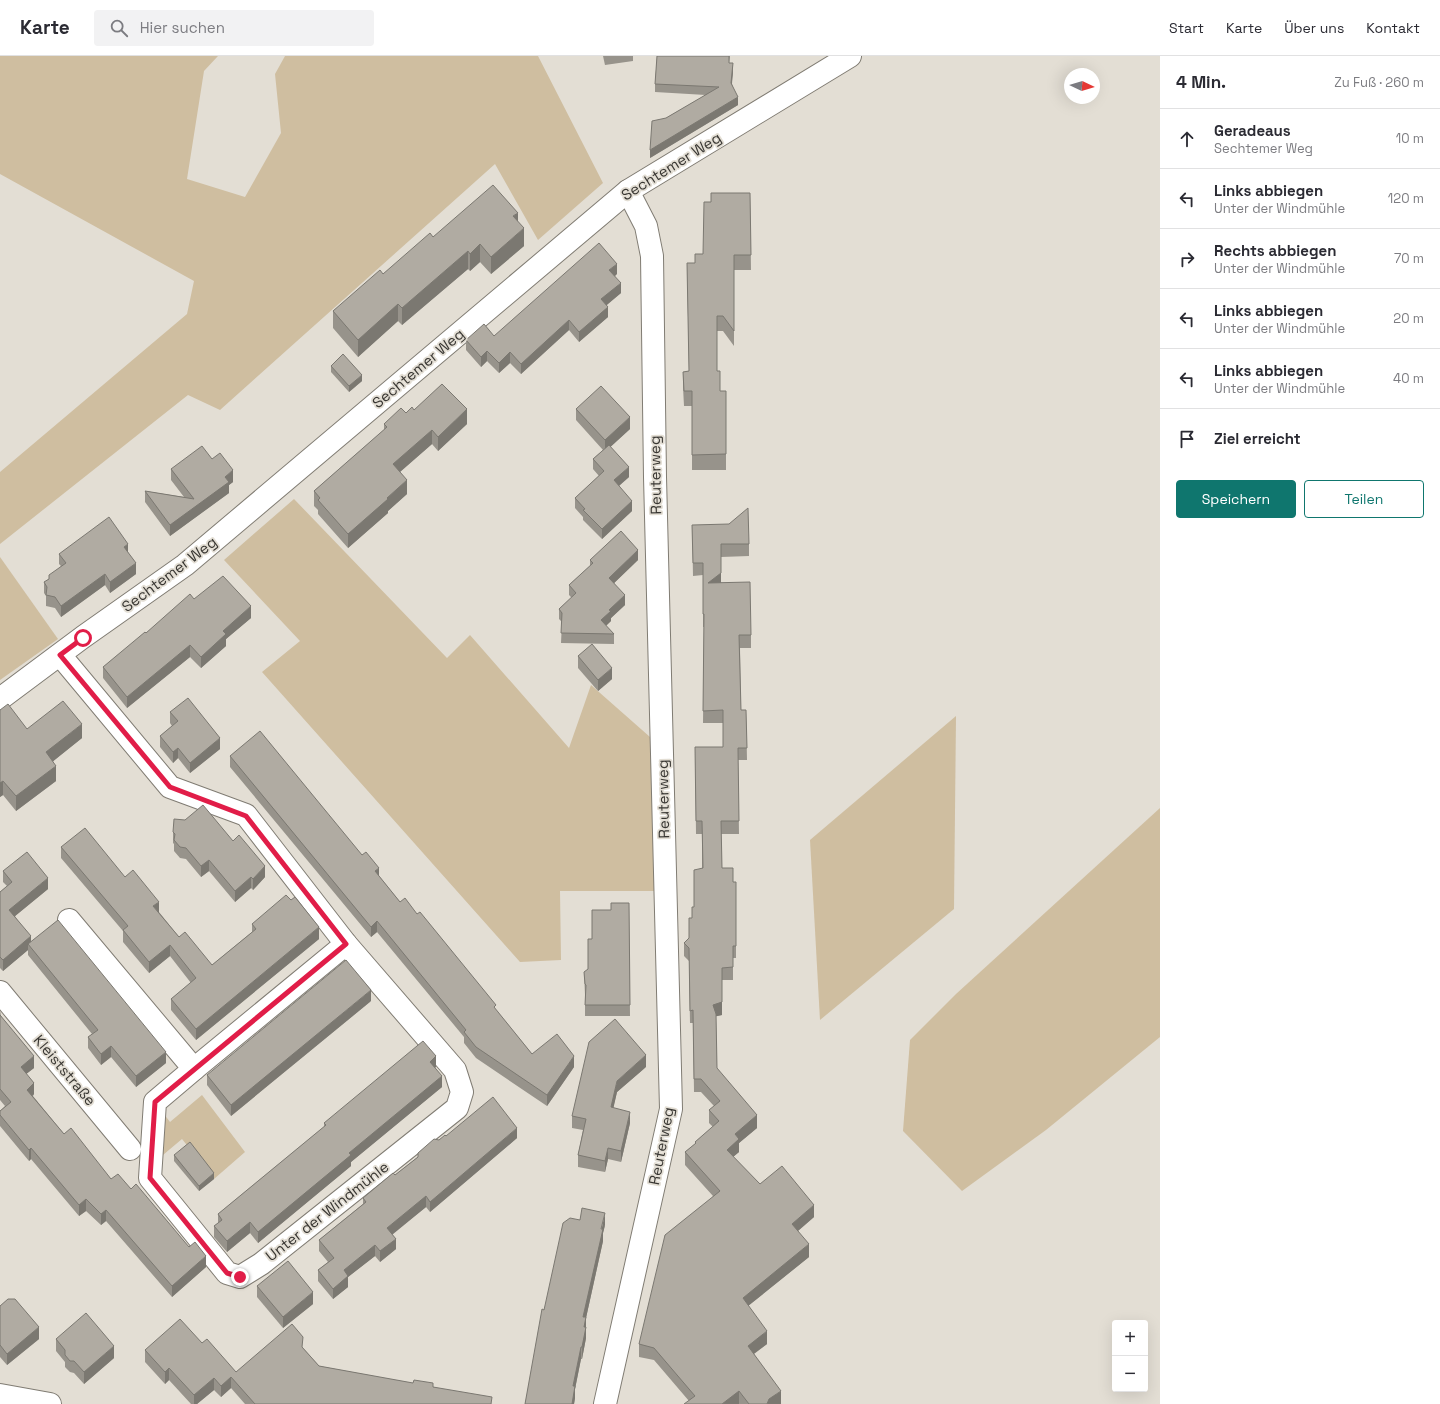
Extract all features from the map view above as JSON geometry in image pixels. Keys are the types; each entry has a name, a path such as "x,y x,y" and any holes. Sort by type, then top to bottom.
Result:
{"street":[{"name":"Sechtemer Weg","path":"0,699 185,565 628,191 850,56"},
{"name":"Reuterweg","path":"605,1404 671,1109 655,477 652,256 646,226 628,191"},
{"name":"Unter der Windmühle","path":"60,655 170,787 246,816 346,944 455,1070 462,1092 457,1108 260,1264 240,1277 227,1273 150,1178 155,1102 346,944"},
{"path":"68,920 194,1069"},
{"name":"Kleiststraße","path":"0,992 130,1149"},
{"path":"0,1395 50,1404"}],"shaded area":[{"path":"0,56 218,56 204,71 187,179 245,197 281,133 275,74 285,56 538,56 603,183 538,240 495,164 220,410 188,395 0,544 0,472 187,314 194,281 0,174"},
{"path":"294,499 447,658 470,635 569,748 591,685 650,737 655,891 560,891 561,960 520,962 262,672 300,641 224,560"},
{"path":"0,557 58,639 0,680"},
{"path":"956,716 954,909 820,1020 810,840"},
{"path":"1160,808 1160,1037 1046,1130 962,1191 903,1131 910,1040 956,994"},
{"path":"202,1095 245,1152 214,1179 182,1139 157,1160 161,1110 170,1122"}],"building":[{"path":"657,56 729,56 729,63 733,63 731,83 738,97 650,150 652,121 666,118 719,87 655,84"},
{"path":"493,185 518,213 513,216 524,228 491,257 480,244 470,254 468,251 402,308 398,304 358,340 333,311 380,270 383,274 430,233 433,237"},
{"path":"711,193 750,193 751,255 734,255 734,331 723,316 717,316 717,371 720,371 720,391 726,391 726,454 692,455 692,391 684,391 683,372 689,371 687,263 695,263 695,254 703,254 704,202 711,202"},
{"path":"599,243 617,264 609,270 621,283 601,299 608,307 579,332 569,320 521,364 510,352 499,363 487,351 481,357 466,340 484,324 494,336"},
{"path":"343,354 362,375 349,386 331,366"},
{"path":"442,384 467,409 438,437 432,430 393,464 407,480 348,534 318,500 320,498 314,491 387,427 384,424 401,408 406,413 412,407 414,410"},
{"path":"601,386 630,417 605,440 576,409"},
{"path":"609,445 629,467 614,480 632,501 602,529 583,510 585,509 575,498 604,471 593,459"},
{"path":"202,446 212,459 220,453 233,470 225,477 229,482 170,525 145,491 194,499 171,469"},
{"path":"748,508 749,544 721,544 721,573 708,583 750,582 751,635 739,635 741,710 746,710 747,748 738,748 739,821 721,821 722,868 733,868 733,882 736,882 736,946 733,946 733,967 722,968 722,1002 713,1005 716,1014 717,1068 757,1115 735,1134 739,1139 727,1150 760,1184 782,1166 814,1205 792,1224 809,1244 743,1298 767,1331 748,1346 781,1391 769,1399 767,1404 749,1404 739,1391 722,1404 684,1404 695,1396 654,1348 639,1344 665,1235 720,1191 685,1152 719,1121 709,1110 720,1101 701,1079 694,1079 693,1010 690,1011 689,948 684,943 689,938 689,918 692,918 692,907 694,907 694,870 703,868 702,821 696,821 695,747 723,747 723,710 703,711 703,563 693,563 692,525 729,524"},
{"path":"109,517 128,544 124,547 136,563 110,582 105,574 61,606 55,597 46,595 47,587 44,582 49,579 49,575 66,563 59,554"},
{"path":"621,531 638,550 609,578 625,595 601,620 614,634 561,633 562,613 559,609 576,593 569,585 593,563 590,560"},
{"path":"223,576 251,606 223,631 226,634 201,657 190,645 127,697 103,667 145,632 146,633 190,594 194,599"},
{"path":"592,644 612,668 598,680 578,656"},
{"path":"188,698 220,738 190,763 178,748 173,752 160,736 178,721 170,712"},
{"path":"63,701 82,724 46,752 56,766 16,796 3,781 0,783 0,710 8,704 27,729"},
{"path":"260,731 362,855 366,852 379,868 375,871 400,902 405,898 417,914 420,912 496,1005 494,1007 532,1054 557,1034 574,1056 547,1095 476,1047 464,1032 466,1030 377,921 371,927 230,756"},
{"path":"203,805 233,841 239,835 265,866 253,879 251,877 235,891 209,860 201,866 186,848 180,847 174,840 174,819 185,820"},
{"path":"85,828 125,877 133,870 159,902 153,906 179,937 185,932 212,965 256,929 252,924 286,895 291,900 295,897 319,927 196,1029 171,999 196,978 170,945 149,962 123,930 128,926 61,847"},
{"path":"27,852 48,878 9,910 31,936 3,960 0,957 0,892 12,882 3,871"},
{"path":"611,903 629,903 630,1005 585,1005 586,985 584,972 588,969 588,939 592,939 592,910 611,910"},
{"path":"58,920 166,1052 136,1076 111,1046 101,1054 88,1037 98,1030 28,944"},
{"path":"346,960 371,990 231,1105 207,1075"},
{"path":"0,1015 34,1056 21,1067 34,1083 27,1090 64,1134 71,1128 111,1179 118,1174 131,1189 136,1184 189,1247 195,1242 206,1256 172,1286 106,1210 101,1214 86,1199 79,1205 31,1148 29,1150 0,1115 0,1111 11,1102 0,1089"},
{"path":"615,1019 646,1055 617,1081 611,1107 630,1112 621,1151 608,1148 605,1161 578,1155 586,1119 572,1116 589,1042"},
{"path":"423,1041 436,1056 430,1062 442,1076 349,1153 351,1155 258,1232 250,1222 227,1241 214,1226 222,1220 218,1214 326,1125 324,1123"},
{"path":"493,1097 517,1128 430,1202 426,1196 387,1228 396,1239 380,1251 375,1245 344,1270 348,1276 333,1289 318,1270 334,1258 319,1240 366,1202 363,1198 393,1173 395,1175 418,1157 418,1153 434,1139 439,1140 445,1135 446,1136"},
{"path":"190,1142 214,1173 199,1186 174,1155"},
{"path":"582,1208 605,1213 601,1229 603,1229 583,1317 586,1317 584,1327 586,1327 573,1386 575,1386 572,1404 525,1404 542,1309 544,1310 563,1223 570,1218 580,1220"},
{"path":"288,1261 313,1292 283,1317 257,1286"},
{"path":"8,1299 15,1299 39,1327 7,1354 0,1345 0,1306"},
{"path":"86,1313 114,1346 84,1372 74,1361 70,1361 65,1355 65,1350 56,1339"},
{"path":"180,1319 202,1343 207,1339 236,1372 292,1324 303,1337 302,1347 319,1366 413,1383 414,1380 433,1383 433,1387 492,1397 491,1404 255,1404 231,1377 221,1386 214,1378 194,1395 169,1368 165,1372 145,1350"}],"route":[{"path":"83,638 60,655 170,787 246,816 346,944 155,1102 150,1178 227,1273 240,1277"}]}
